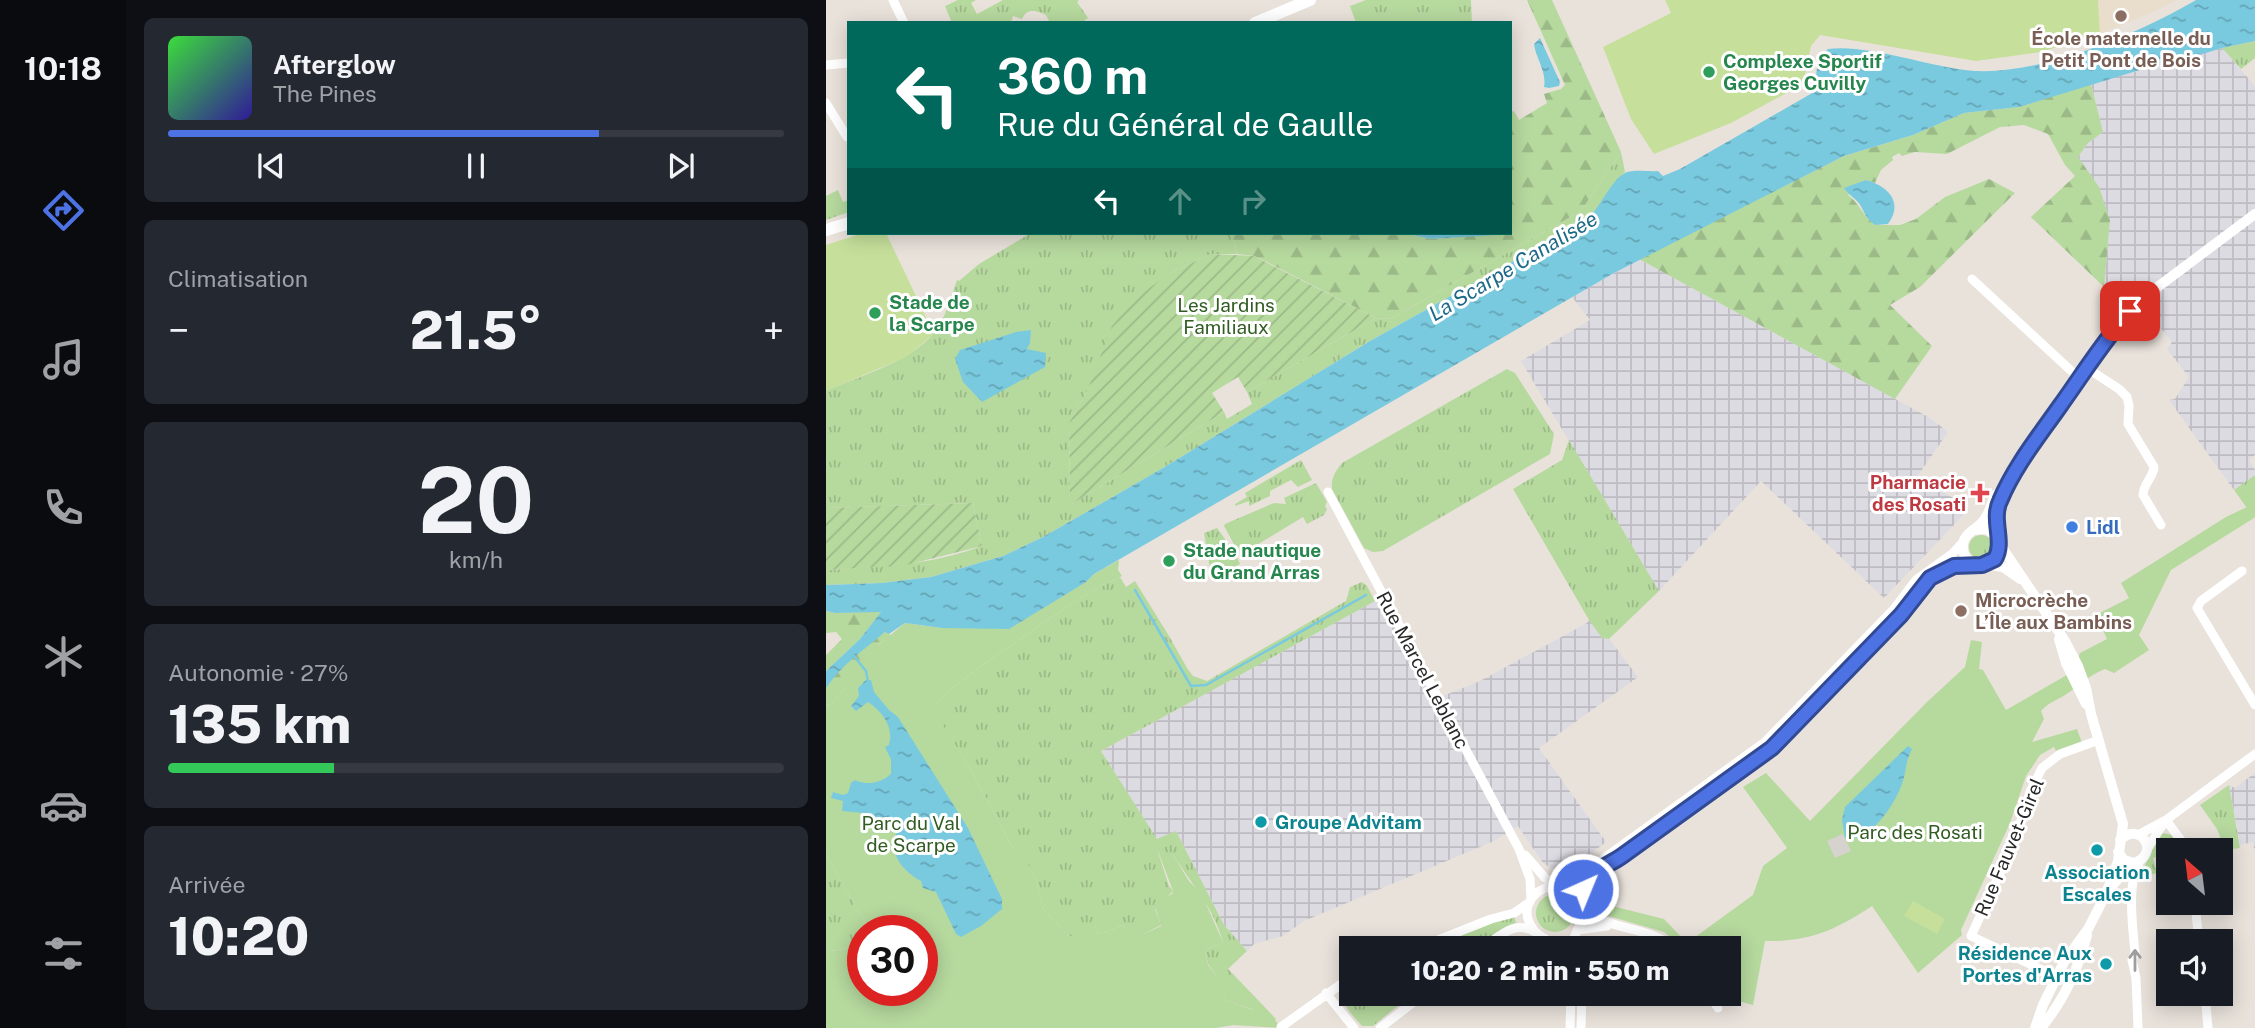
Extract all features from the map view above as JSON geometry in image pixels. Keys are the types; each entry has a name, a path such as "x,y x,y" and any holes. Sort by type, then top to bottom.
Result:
{"main road":[{"path":"1258,21 1288,4 1310,0"},
{"path":"826,230 847,224"}],"street":[{"path":"893,0 903,21"},
{"path":"826,65 847,63"},
{"path":"826,103 847,137"},
{"path":"1448,936 1514,913 1542,889 1581,875 1770,738 1894,609 1916,580 1956,550 1986,517 1997,491 2025,457 2118,326 2143,299 2255,214"},
{"path":"1972,279 2080,379"},
{"path":"2087,368 2127,397 2128,424 2154,467 2143,495 2161,525"},
{"path":"1964,541 1963,549 1967,558 1982,565 1995,559 1999,551 1996,529 1998,506 2025,457"},
{"name":"Rue Marcel Leblanc","path":"1328,492 1519,849 1531,884 1530,900"},
{"path":"1973,530 1987,529 1994,533 2069,648 2086,688 2123,824 2118,861 2107,892 2088,929 2075,972 2064,997 2041,1028"},
{"path":"1575,936 1581,922 1585,885 1593,873 1622,856 1777,743 1901,615 1927,580 1954,566 1982,565 2003,567 2023,580"},
{"path":"2242,571 2201,601 2197,608 2255,705"},
{"name":"Rue Fauvet-Girel","path":"2057,977 1971,936 2014,843 2030,792 2042,768 2060,754 2099,740"},
{"path":"2119,846 2127,835 2137,834 2166,820 2255,754"},
{"path":"2107,892 2125,871 2145,857 2166,820"},
{"path":"2166,820 2179,838"},
{"path":"2123,824 2146,841 2148,848"},
{"path":"2119,846 2126,862 2138,862"},
{"name":"Rue Marcel Leblanc","path":"1519,849 1542,875 1558,885"},
{"path":"2138,862 2134,874 2135,953 2132,960 2136,978 2138,1028"},
{"path":"1558,885 1573,892 1593,916 1613,926"},
{"path":"1530,900 1528,916 1535,932"},
{"path":"1569,936 1594,926 1613,926 1655,936"},
{"path":"1499,936 1510,928 1524,927 1542,936"},
{"path":"2035,1028 2070,951 2088,929"},
{"path":"1281,1027 1339,984"},
{"path":"1326,993 1354,1028"},
{"path":"1380,1028 1408,1006"},
{"path":"1570,1028 1571,1006"},
{"path":"1581,1028 1582,1006"},
{"path":"2206,1006 2208,1028"}],"shaded area":[{"name":"École maternelle du Petit Pont de Bois","path":"2098,0 2177,0 2100,34"},
{"path":"2222,48 2255,86 2255,455 2249,460 2255,475 2234,490 2169,400 2175,399 2189,377 2167,349 2172,342 2148,313 2115,303 2104,287 2110,220 2078,157 2088,143 2103,132 2091,84"},
{"path":"1639,259 1930,418 1948,432 1917,477 1967,506 1968,510 1884,598 1761,481 1659,591 1521,361 1590,320 1572,297"},
{"path":"1384,596 1438,698 1480,681 1589,620 1602,638 1609,639 1638,677 1539,748 1606,842 1563,875 1543,863 1518,826 1494,841 1304,921 1283,936 1254,944 1247,951 1224,925 1176,831 1157,840 1101,751"},
{"path":"2255,773 2255,855 2253,842 2240,845 2229,785 2235,788"},
{"path":"1843,834 1851,851 1835,858 1827,841"}],"green space":[{"path":"958,0 976,0 971,3 977,14 1003,0 1079,0 1077,2 1088,18 1084,21 1049,21 1046,15 1032,11 1022,19 1013,16 1012,21 951,21 945,6"},
{"path":"1366,0 1471,0 1472,21 1355,21 1350,6"},
{"path":"1527,0 1552,0 1621,152 1581,211 1390,319 1376,318 1254,256 1237,254 1232,235 1412,235 1431,239 1512,235 1512,112 1519,120 1547,103 1544,94 1561,89 1565,85"},
{"name":"Complexe Sportif Georges Cuvilly","path":"1665,0 2098,0 2100,34 2041,52 1976,61 1820,35 1811,46 1803,84 1731,123 1654,154 1631,119 1603,47 1671,13"},
{"path":"2255,41 2255,58 2241,69 2222,48"},
{"path":"2091,84 2103,132 2088,143 2078,157 2099,187 2110,220 2104,287 2031,217 2075,176 2065,165 2048,134 2024,125 2000,127 1947,154 1915,152 1902,156 1899,153 1881,170 1875,183 1866,180 1848,195 1875,225 1900,225 1916,219 1945,197 1989,179 2015,193 1920,287 1890,305 1932,346 1895,399 1639,259 1844,156 1913,135 1964,113 2019,107"},
{"path":"1621,152 1625,172 1587,220 1370,341 1163,468 1043,537 1003,556 931,577 882,583 826,585 826,570 925,561 982,546 973,503 826,508 826,391 888,365 930,338 947,309 957,280 1028,235 1232,235 1237,254 1211,254 1170,273 1088,389 1069,423 1070,505 1224,412 1227,419 1252,404 1247,392 1376,318 1390,319 1581,211"},
{"path":"838,190 843,202 847,201 847,213 826,220 826,196"},
{"name":"Stade de la Scarpe","path":"857,235 887,235 934,334 906,357 826,391 826,245"},
{"name":"Les Jardins Familiaux","path":"1211,254 1254,256 1376,318 1247,392 1238,377 1212,393 1224,412 1070,505 1069,423 1088,389 1112,326 1137,297 1170,273"},
{"path":"1507,369 1515,373 1554,434 1550,454 1383,551 1373,552 1364,548 1332,489 1334,475 1342,463"},
{"path":"1569,440 1659,591 1609,639 1602,638 1589,620 1513,489 1562,460"},
{"path":"1301,460 1312,480 1298,487 1291,480 1270,491 1270,496 1249,506 1249,501 1235,506 1247,497 1245,493"},
{"path":"2255,475 2255,517 2254,518 2234,490"},
{"path":"1316,483 1327,502 1324,515 1307,524 1303,517 1237,557 1240,564 1229,570 1227,567 1223,570 1225,573 1216,577 1210,569 1204,533 1217,528 1233,550 1236,548 1225,524 1274,503 1286,504 1284,498"},
{"path":"973,503 982,546 902,566 826,570 826,508"},
{"name":"Parc des Rosati","path":"2247,507 2254,518 2171,570 2139,635 2149,650 2114,673 2105,669 2093,675 2041,711 2044,719 2032,742 2077,729 2082,743 2056,751 2054,747 2040,755 2026,776 2010,823 1961,930 1962,935 1918,973 1872,906 1834,928 1809,937 1765,941 1753,1005 1741,1002 1741,936 1697,936 1753,895 1763,866 1787,848 1743,787 1766,773 1810,821 1965,667 1971,640 1982,642 1979,669 1983,670 2006,710 2074,671 2080,653 2107,639 2096,615 2129,598 2121,583 2226,517"},
{"path":"1981,535 1990,538 1993,547 1990,556 1981,559 1972,556 1969,547 1972,538"},
{"name":"Parc du Val de Scarpe","path":"1119,560 1118,570 1122,576 1081,597 980,667 955,686 933,710 967,763 1011,845 1027,862 1036,880 1043,909 1070,937 1095,924 1097,933 1101,934 1123,925 1130,937 1161,926 1154,903 1173,891 1158,851 1173,855 1189,881 1201,893 1223,942 1205,950 1208,965 1229,991 1223,999 1253,1010 1258,1000 1281,1028 1234,1025 1215,1028 826,1028 826,951 847,947 847,1006 938,1006 938,915 861,915 826,855 826,704 829,706 848,686 864,657 905,623 942,628 1086,582 1094,574"},
{"path":"1120,577 1126,587 1135,581 1187,668 1193,676 1207,681 1346,601 1350,587 1362,582 1375,601 1101,751 1157,839 1176,831 1224,925 1247,951 1228,969 1258,1000 1254,1010 1223,999 1228,991 1208,964 1205,950 1223,942 1219,929 1208,906 1173,855 1158,852 1173,891 1155,909 1161,925 1130,938 1123,925 1101,934 1097,933 1095,925 1070,937 1043,909 1036,880 1027,863 1011,845 967,763 932,710 955,686 980,667 1081,597"},
{"path":"826,611 882,611 860,639 826,671 826,655 842,639 836,632 826,633"},
{"path":"887,631 891,636 879,644 848,686 829,706 826,704 826,687 830,680 863,648"},
{"path":"2229,785 2240,848 2233,849 2233,838 2220,838 2200,805"},
{"path":"2163,833 2174,838 2157,838"},
{"path":"2156,840 2156,857 2153,858 2156,873 2140,877"},
{"path":"826,855 861,915 847,915 847,946 826,951"},
{"name":"Parc des Rosati","path":"1594,889 1608,905 1664,919 1680,936 1669,936 1664,932 1598,913 1591,902"},
{"path":"1555,894 1568,900 1574,913 1568,926 1555,932 1542,926 1536,913 1542,900"},
{"path":"1913,901 1945,919 1937,934 1904,916"},
{"path":"1514,915 1516,923 1496,936 1456,936 1490,921"},
{"path":"1346,1006 1397,1006 1373,1026 1362,1026"}],"water":[{"name":"La Scarpe Canalisée","path":"2196,0 2255,0 2255,41 2153,66 2019,107 1964,113 1913,135 1844,156 1614,273 1094,574 1086,582 1009,629 942,628 905,623 889,634 885,632 861,651 826,688 826,671 860,639 881,612 826,611 826,585 882,583 931,577 1003,556 1043,537 1163,468 1370,341 1587,220 1615,181 1625,173 1658,171 1663,176 1680,169 1814,92 1818,60 1828,49 1860,49 1965,70 2022,68 2053,61 2115,39 2145,27"},
{"path":"1540,38 1560,82 1559,86 1544,87 1544,76 1534,44"},
{"path":"1866,180 1881,186 1894,202 1893,216 1888,224 1875,225 1844,188"},
{"path":"1413,235 1496,235 1431,239"},
{"path":"1031,330 1027,349 1046,353 1045,367 982,402 963,382 955,359 960,350 1016,332"},
{"path":"866,680 871,680 874,692 898,717 968,828 1002,899 1002,909 981,926 961,937 956,934 936,892 923,888 921,881 899,862 894,846 897,829 889,817 878,818 842,811 843,801 831,798 833,792 843,795 848,793 855,780 874,783 891,774 891,760 885,747 889,745 890,738 886,720 868,702 856,711 851,706 859,696 858,688"},
{"path":"1908,746 1912,749 1900,790 1892,805 1862,838 1845,838 1842,820 1845,807"}],"waterway":[{"path":"1135,590 1191,686 1206,685 1366,595"},
{"path":"853,655 866,671 868,682"}],"place":[{"name":"École maternelle du Petit Pont de Bois","path":"2121,16"},
{"name":"Complexe Sportif Georges Cuvilly","path":"1709,72"},
{"name":"Stade de la Scarpe","path":"875,313"},
{"name":"Pharmacie des Rosati","path":"1980,493"},
{"name":"Lidl","path":"2072,527"},
{"name":"Stade nautique du Grand Arras","path":"1169,561"},
{"name":"Microcrèche L’Île aux Bambins","path":"1961,611"},
{"name":"Groupe Advitam","path":"1261,822"},
{"name":"Association Escales","path":"2097,850"},
{"name":"Résidence Aux Portes d'Arras","path":"2106,964"}],"route":[{"path":"1583,889 1596,870 1622,856 1772,748 1901,615 1930,578 1954,566 1982,565 1995,559 2000,548 1996,529 1999,502 2025,457 2110,335 2130,311"}]}
